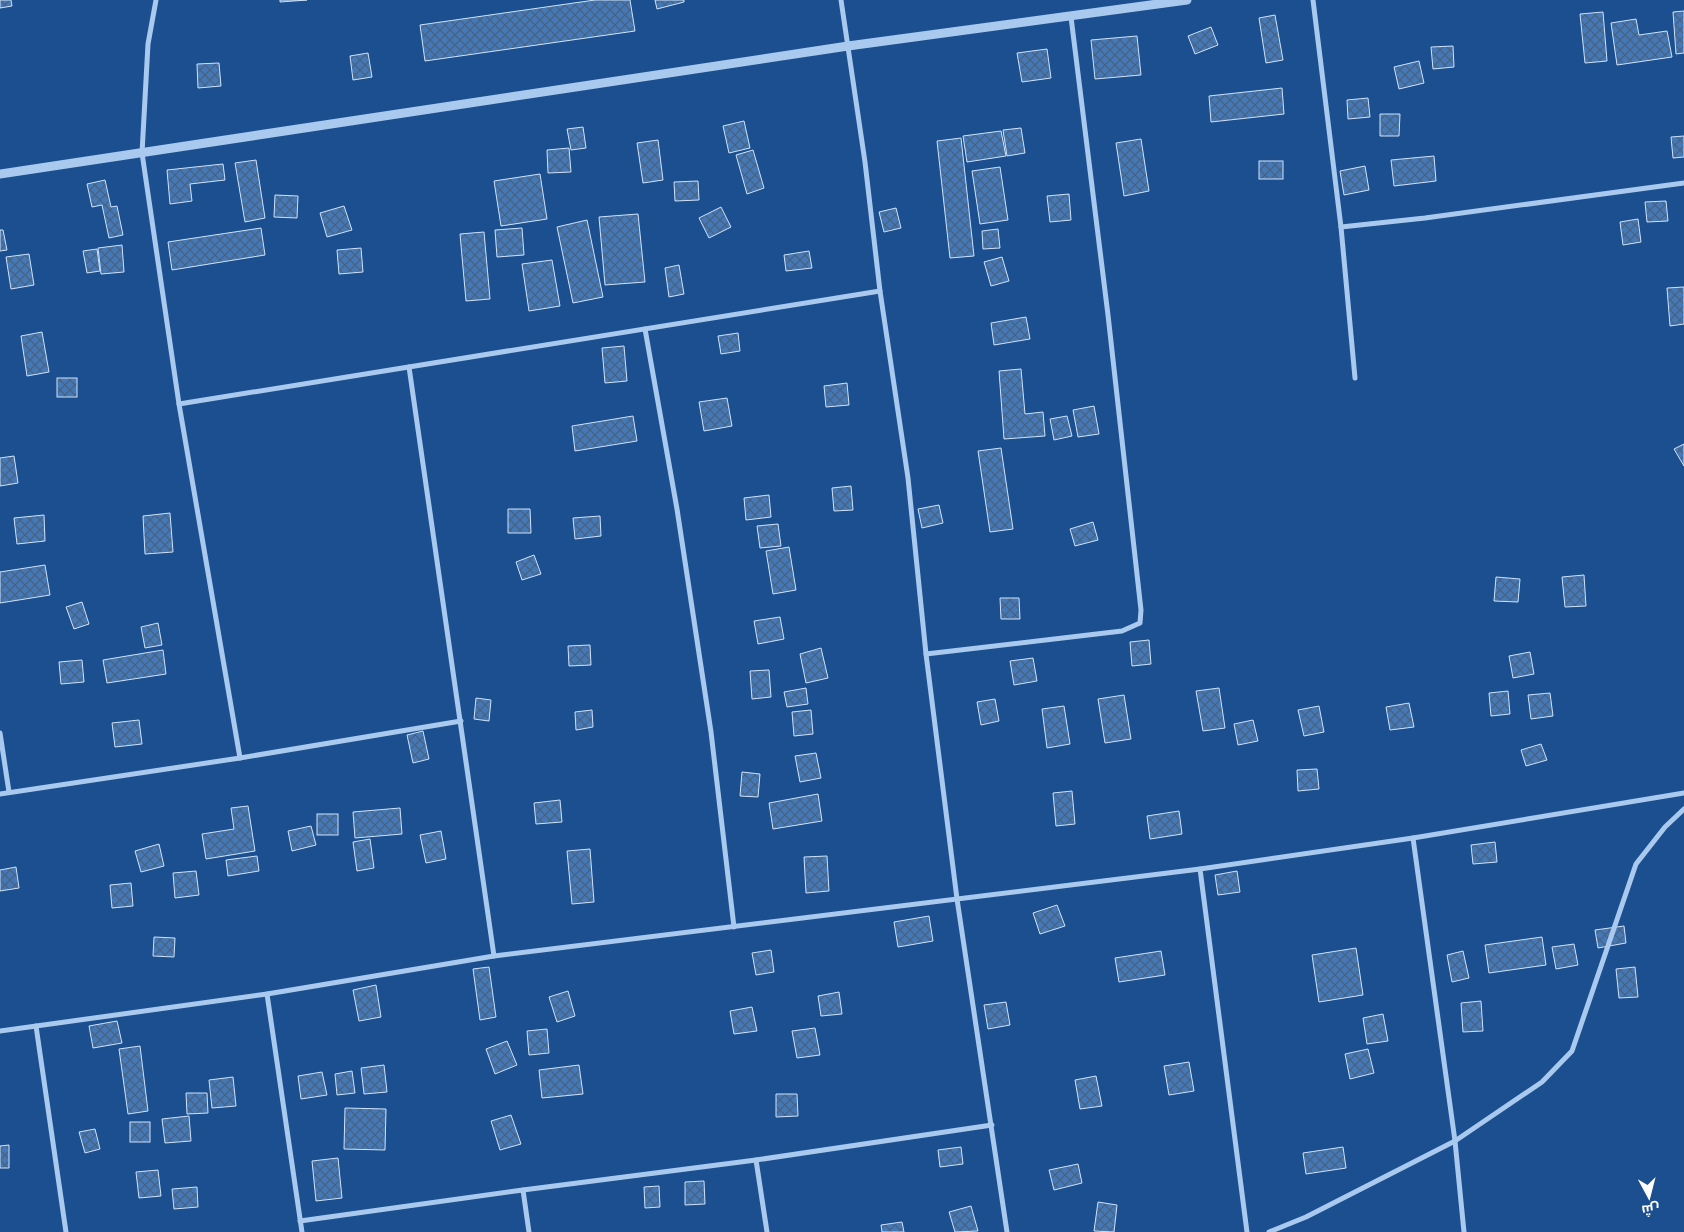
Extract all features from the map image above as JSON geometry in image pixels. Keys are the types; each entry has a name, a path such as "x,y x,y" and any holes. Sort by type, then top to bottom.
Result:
{"street":[{"path":"156,0 148,44 142,153 179,404 240,758"},
{"path":"841,0 865,162 880,290 908,478 926,654 957,899 1007,1232"},
{"path":"0,174 848,46 1188,0"},
{"path":"1313,0 1341,227 1355,378"},
{"path":"926,654 1122,631 1140,624 1142,610 1071,17"},
{"path":"1341,227 1425,218 1684,183"},
{"path":"179,404 880,290"},
{"path":"645,329 712,732 734,927"},
{"path":"409,367 494,956"},
{"path":"0,794 240,758 461,721"},
{"path":"0,733 9,792"},
{"path":"0,1031 267,994 494,956 1200,869 1413,838 1684,793"},
{"path":"1269,1232 1306,1217 1455,1141 1542,1082 1572,1050 1636,864 1665,827 1684,809"},
{"path":"1413,838 1455,1141 1464,1232"},
{"path":"1200,869 1247,1232"},
{"path":"267,994 302,1232"},
{"path":"36,1026 66,1232"},
{"path":"300,1221 756,1160 992,1125"},
{"path":"756,1160 767,1232"},
{"path":"523,1190 529,1232"}],"building":[{"path":"0,0 11,0 12,6 0,8"},
{"path":"280,0 307,0 280,2"},
{"path":"595,0 630,0 635,31 425,61 420,25"},
{"path":"655,0 684,0 684,2 657,9"},
{"path":"1684,11 1684,53 1676,54 1673,12"},
{"path":"1603,12 1607,61 1585,63 1580,14"},
{"path":"1275,15 1283,60 1266,63 1259,18"},
{"path":"1636,19 1639,35 1667,31 1672,57 1617,65 1611,23"},
{"path":"1211,27 1218,45 1195,54 1188,36"},
{"path":"1137,36 1141,75 1095,79 1091,40"},
{"path":"1453,46 1454,67 1433,69 1431,47"},
{"path":"1047,49 1051,78 1022,82 1017,53"},
{"path":"368,53 372,77 353,80 350,56"},
{"path":"1419,61 1424,83 1399,89 1394,67"},
{"path":"219,63 221,86 198,88 197,64"},
{"path":"1282,88 1284,114 1211,122 1209,96"},
{"path":"1368,98 1370,117 1348,119 1347,100"},
{"path":"1380,114 1400,114 1399,136 1380,136"},
{"path":"744,121 750,148 729,153 723,126"},
{"path":"583,127 586,148 571,150 567,129"},
{"path":"1021,128 1025,153 1007,156 1003,130"},
{"path":"1001,131 1006,156 967,162 963,136"},
{"path":"1684,136 1684,157 1673,158 1671,137"},
{"path":"961,138 974,256 950,258 937,141"},
{"path":"1141,139 1149,191 1124,196 1116,143"},
{"path":"658,140 663,180 643,183 637,143"},
{"path":"569,148 571,172 548,173 547,150"},
{"path":"753,150 764,188 747,194 736,155"},
{"path":"1434,156 1436,181 1394,186 1391,160"},
{"path":"256,160 265,218 245,222 235,163"},
{"path":"1259,161 1283,161 1283,179 1259,179"},
{"path":"223,164 225,180 190,184 192,201 170,204 167,170"},
{"path":"1365,166 1369,190 1344,195 1340,171"},
{"path":"1000,167 1008,220 980,224 972,171"},
{"path":"540,174 547,219 501,226 494,181"},
{"path":"105,180 111,207 117,206 123,235 109,238 102,205 92,207 87,184"},
{"path":"698,181 699,200 675,201 674,182"},
{"path":"1069,194 1071,220 1050,222 1047,196"},
{"path":"275,195 298,196 297,218 274,217"},
{"path":"1666,201 1668,221 1647,222 1645,202"},
{"path":"344,206 352,230 327,237 320,213"},
{"path":"721,207 731,227 709,238 699,218"},
{"path":"896,208 901,228 884,232 879,212"},
{"path":"638,214 645,282 605,285 599,217"},
{"path":"1638,219 1641,242 1623,245 1620,222"},
{"path":"587,220 603,297 573,303 557,227"},
{"path":"261,228 265,255 172,270 168,242"},
{"path":"522,228 524,255 497,257 495,230"},
{"path":"998,229 1000,248 983,249 982,231"},
{"path":"0,230 3,230 7,250 0,251"},
{"path":"484,232 490,299 466,301 460,234"},
{"path":"122,245 124,272 101,274 98,248"},
{"path":"361,248 363,272 339,274 337,250"},
{"path":"97,249 100,271 87,273 83,251"},
{"path":"809,251 812,268 786,271 784,255"},
{"path":"29,254 34,285 11,289 6,257"},
{"path":"1002,257 1009,281 991,286 984,262"},
{"path":"552,260 560,306 529,311 522,264"},
{"path":"679,265 684,294 669,297 665,268"},
{"path":"1684,287 1684,324 1670,326 1667,288"},
{"path":"1026,317 1030,339 994,345 991,323"},
{"path":"42,332 49,372 27,376 21,336"},
{"path":"738,333 740,351 721,354 718,336"},
{"path":"624,346 627,381 605,383 602,348"},
{"path":"1021,369 1025,414 1043,412 1045,436 1004,439 999,371"},
{"path":"57,378 77,378 77,397 57,397"},
{"path":"847,383 849,405 826,407 824,386"},
{"path":"727,398 732,426 704,431 699,402"},
{"path":"1094,406 1099,434 1078,437 1073,410"},
{"path":"633,416 637,441 575,451 572,426"},
{"path":"1067,416 1072,436 1054,440 1050,419"},
{"path":"1684,444 1684,466 1674,449"},
{"path":"1001,448 1013,529 990,532 978,451"},
{"path":"14,456 18,483 0,486 0,458"},
{"path":"851,486 853,510 834,511 832,488"},
{"path":"769,495 771,517 746,520 744,498"},
{"path":"939,505 943,523 922,528 918,509"},
{"path":"508,509 530,509 531,533 508,533"},
{"path":"170,513 173,552 145,554 143,516"},
{"path":"44,515 45,541 17,544 14,518"},
{"path":"600,516 601,536 575,539 573,518"},
{"path":"1093,522 1098,540 1075,546 1070,529"},
{"path":"778,524 781,546 760,548 757,526"},
{"path":"789,547 796,590 773,594 766,551"},
{"path":"534,555 541,574 522,580 516,562"},
{"path":"45,565 50,595 0,603 0,572"},
{"path":"1584,575 1586,606 1565,607 1562,577"},
{"path":"1496,577 1520,579 1518,602 1494,601"},
{"path":"1000,598 1019,598 1020,619 1001,619"},
{"path":"82,602 89,624 74,629 66,607"},
{"path":"780,617 784,639 758,644 754,621"},
{"path":"158,623 162,645 145,648 141,627"},
{"path":"1149,640 1151,664 1132,666 1130,642"},
{"path":"590,645 591,665 569,666 568,646"},
{"path":"821,648 828,678 806,683 800,654"},
{"path":"163,650 166,674 107,683 103,660"},
{"path":"1530,652 1534,674 1513,678 1509,656"},
{"path":"1033,658 1037,681 1014,685 1010,661"},
{"path":"82,660 84,682 61,684 59,662"},
{"path":"769,670 771,697 752,699 750,671"},
{"path":"806,688 808,704 787,707 784,692"},
{"path":"1219,688 1225,728 1203,731 1196,691"},
{"path":"1508,691 1510,714 1491,716 1489,693"},
{"path":"1550,693 1553,716 1531,719 1528,695"},
{"path":"1124,695 1131,739 1105,743 1098,699"},
{"path":"476,698 491,700 489,721 474,719"},
{"path":"995,699 999,721 981,725 977,702"},
{"path":"1409,703 1414,727 1390,730 1386,707"},
{"path":"1064,706 1070,744 1047,748 1042,709"},
{"path":"1319,706 1324,732 1304,736 1298,710"},
{"path":"592,710 593,727 576,730 575,712"},
{"path":"811,710 813,734 794,736 792,712"},
{"path":"139,720 142,744 115,747 112,723"},
{"path":"1253,720 1258,741 1238,745 1234,724"},
{"path":"423,731 429,759 413,763 407,735"},
{"path":"1541,744 1547,760 1526,766 1521,750"},
{"path":"816,753 821,778 800,782 795,756"},
{"path":"1317,769 1319,789 1298,791 1297,770"},
{"path":"742,772 760,774 758,797 740,796"},
{"path":"1072,791 1075,824 1056,826 1053,793"},
{"path":"818,794 822,821 773,829 769,803"},
{"path":"560,800 562,822 536,824 534,803"},
{"path":"248,806 255,851 206,859 202,834 234,829 231,808"},
{"path":"400,808 402,834 355,838 353,812"},
{"path":"1179,811 1182,834 1150,839 1147,816"},
{"path":"317,814 338,814 338,835 317,835"},
{"path":"311,826 316,845 292,851 288,831"},
{"path":"441,831 446,859 426,863 420,835"},
{"path":"370,839 374,868 357,871 353,842"},
{"path":"1495,842 1497,862 1473,864 1471,845"},
{"path":"159,844 164,866 141,872 135,851"},
{"path":"590,849 594,902 572,904 567,851"},
{"path":"257,856 259,871 228,876 226,860"},
{"path":"827,856 829,891 806,893 804,857"},
{"path":"16,867 19,888 0,891 0,870"},
{"path":"196,871 199,895 175,898 173,873"},
{"path":"1237,871 1240,892 1218,895 1215,875"},
{"path":"131,883 133,906 112,908 110,885"},
{"path":"1057,905 1065,926 1040,934 1033,913"},
{"path":"929,916 933,941 898,947 894,922"},
{"path":"1624,926 1626,943 1598,948 1595,930"},
{"path":"154,937 175,938 174,957 153,956"},
{"path":"1542,937 1546,965 1489,973 1485,945"},
{"path":"1574,944 1578,965 1556,969 1552,947"},
{"path":"1356,948 1363,995 1319,1002 1312,955"},
{"path":"771,950 774,972 756,975 752,953"},
{"path":"1161,951 1165,975 1119,982 1115,958"},
{"path":"1463,951 1469,978 1452,982 1447,955"},
{"path":"489,967 496,1017 480,1020 473,969"},
{"path":"1635,967 1638,997 1619,998 1616,969"},
{"path":"376,985 381,1017 359,1021 353,990"},
{"path":"568,991 575,1016 557,1022 549,997"},
{"path":"839,992 842,1014 821,1016 818,996"},
{"path":"1481,1001 1483,1031 1463,1032 1461,1003"},
{"path":"1006,1002 1010,1025 988,1029 984,1005"},
{"path":"752,1007 757,1031 734,1034 730,1011"},
{"path":"1383,1014 1388,1041 1367,1044 1363,1018"},
{"path":"117,1021 122,1043 93,1048 89,1026"},
{"path":"815,1028 820,1055 797,1058 792,1031"},
{"path":"547,1029 549,1053 529,1055 527,1031"},
{"path":"507,1041 517,1065 495,1074 486,1049"},
{"path":"140,1046 148,1111 128,1114 119,1049"},
{"path":"1368,1049 1374,1073 1350,1079 1345,1054"},
{"path":"1189,1062 1194,1091 1169,1095 1164,1066"},
{"path":"384,1065 387,1092 364,1094 361,1068"},
{"path":"579,1065 583,1094 542,1098 539,1070"},
{"path":"352,1071 355,1093 337,1095 335,1074"},
{"path":"322,1072 327,1095 301,1099 298,1076"},
{"path":"1096,1076 1102,1106 1080,1109 1075,1080"},
{"path":"233,1077 236,1106 212,1108 209,1080"},
{"path":"186,1093 207,1093 208,1113 187,1114"},
{"path":"776,1094 797,1094 798,1116 776,1117"},
{"path":"345,1108 386,1109 385,1150 344,1149"},
{"path":"511,1115 521,1144 500,1150 491,1121"},
{"path":"189,1116 191,1141 165,1143 162,1119"},
{"path":"130,1122 150,1122 150,1142 130,1142"},
{"path":"95,1129 100,1149 85,1153 79,1132"},
{"path":"9,1145 9,1168 0,1168 0,1146"},
{"path":"961,1147 963,1164 940,1167 938,1150"},
{"path":"1343,1147 1346,1168 1306,1174 1303,1153"},
{"path":"338,1158 342,1198 316,1201 312,1161"},
{"path":"1078,1164 1082,1183 1054,1190 1049,1170"},
{"path":"158,1170 161,1196 139,1198 136,1172"},
{"path":"704,1181 705,1204 685,1205 685,1182"},
{"path":"659,1186 660,1207 645,1208 644,1187"},
{"path":"197,1187 198,1207 174,1209 172,1189"},
{"path":"1098,1202 1117,1205 1114,1232 1094,1231"},
{"path":"971,1206 978,1231 955,1232 949,1212"},
{"path":"902,1222 904,1232 882,1232 881,1225"}]}
